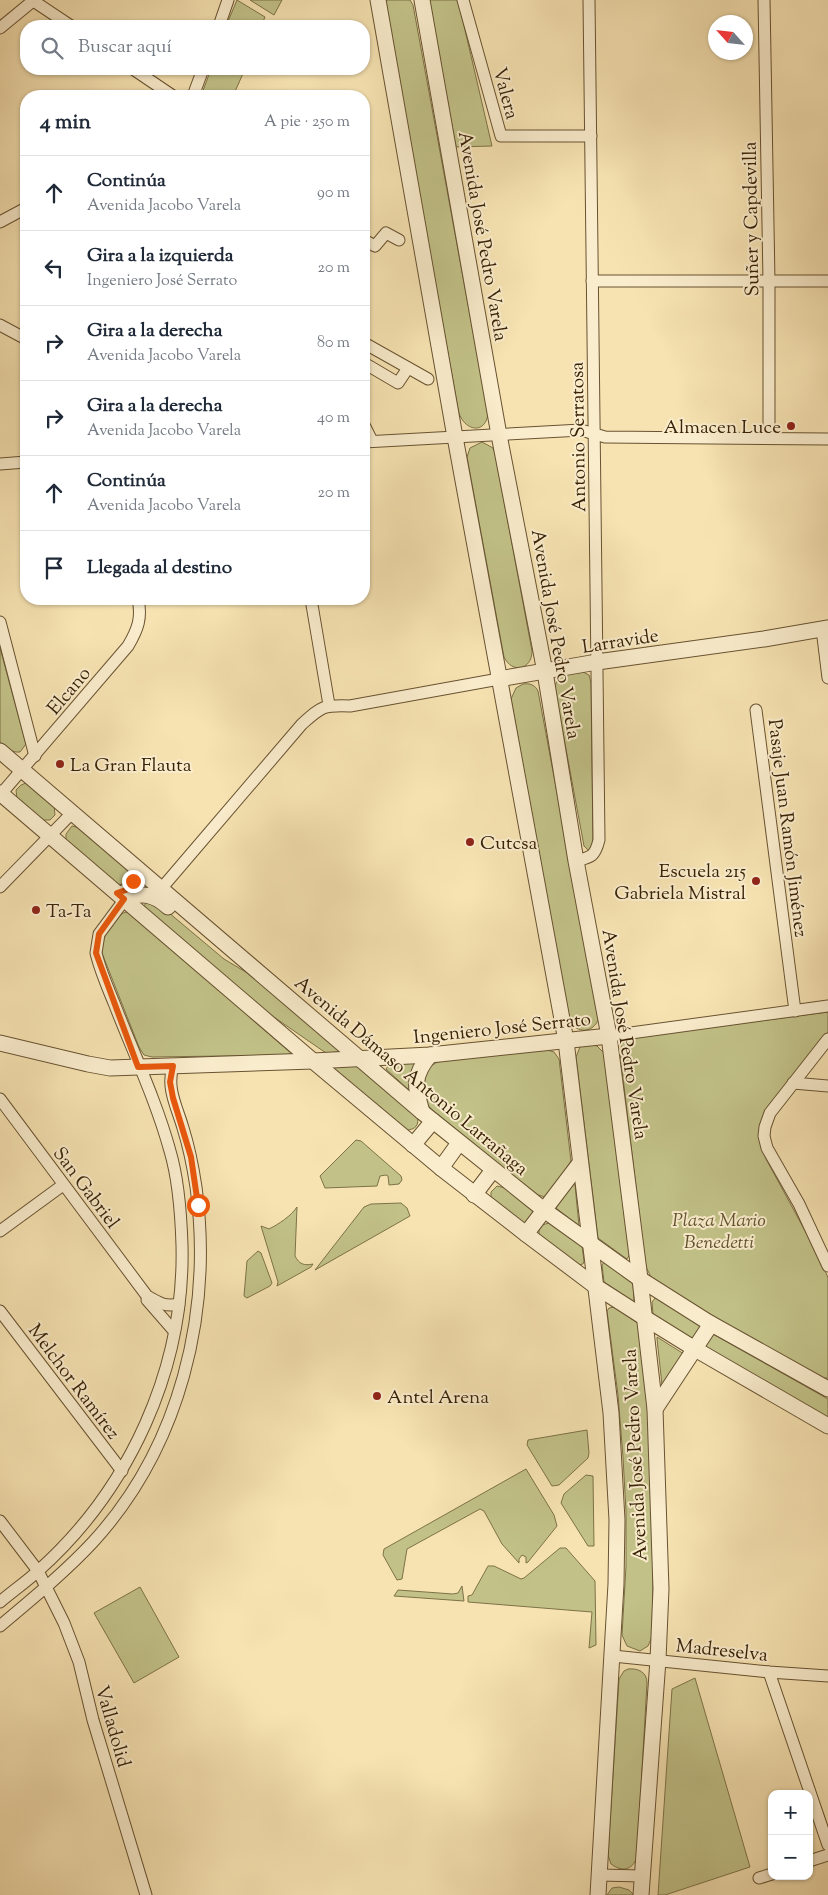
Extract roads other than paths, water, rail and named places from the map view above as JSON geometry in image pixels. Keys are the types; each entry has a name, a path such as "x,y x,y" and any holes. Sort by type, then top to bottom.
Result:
{"street":[{"path":"0,28 34,0 62,20"},
{"path":"221,20 228,0"},
{"name":"Avenida José Pedro Varela","path":"378,0 454,437 566,1041 595,1286 614,1457 617,1520 613,1656 598,1895"},
{"name":"Avenida José Pedro Varela","path":"422,0 499,435 545,672 576,861 609,1036 645,1318 655,1409 661,1589 658,1660 641,1895"},
{"name":"Valera","path":"463,0 501,136 591,136"},
{"name":"Antonio Serratosa","path":"576,861 590,857 595,853 599,840 589,0"},
{"name":"Suñer y Capdevilla","path":"764,0 769,282 769,438"},
{"path":"142,75 164,90"},
{"path":"195,90 201,75"},
{"path":"0,222 20,211"},
{"path":"370,243 375,246 386,233 399,240"},
{"path":"592,281 828,281"},
{"path":"0,324 20,336"},
{"path":"370,346 428,380"},
{"path":"370,366 398,383 408,368"},
{"path":"370,442 581,430 605,437 828,439"},
{"path":"0,464 20,462"},
{"name":"Elcano","path":"0,793 35,756 128,646 135,635 141,614 139,605"},
{"path":"162,889 302,724 317,710 329,705 312,605"},
{"path":"0,622 35,756"},
{"path":"825,628 828,678"},
{"name":"Larravide","path":"329,705 350,706 597,662 764,639 825,628"},
{"name":"Pasaje Juan Ramón Jiménez","path":"756,710 795,1011"},
{"name":"Avenida Dámaso Antonio Larrañaga","path":"0,752 427,1117 544,1210 590,1244 711,1324 828,1389"},
{"path":"0,793 313,1062 474,1195 595,1286 695,1350 828,1426"},
{"path":"0,887 72,813"},
{"path":"0,1602 38,1571 87,1520 122,1471 151,1414 165,1373 179,1304 181,1286 181,1224 171,1153 153,1098 138,1067 96,953 99,934 121,896 133,881 135,867"},
{"path":"121,896 153,896 219,949 234,952"},
{"name":"Ingeniero José Serrato","path":"0,1043 110,1068 360,1060 566,1041 828,1006"},
{"path":"828,1038 770,1114 764,1136 767,1148 799,1204 828,1266"},
{"path":"413,1145 427,1117 416,1092 416,1079 424,1062 430,1055"},
{"path":"0,1626 68,1569 116,1514 133,1489 169,1420 182,1382 192,1343 200,1288 201,1232 189,1149 170,1082 173,1066"},
{"path":"793,1084 828,1086"},
{"name":"San Gabriel","path":"0,1099 147,1296 160,1304 168,1306 179,1304"},
{"path":"440,1168 459,1143"},
{"path":"526,1234 580,1162"},
{"path":"474,1195 493,1170"},
{"path":"0,1231 63,1185"},
{"path":"181,1286 200,1288"},
{"name":"San Gabriel","path":"147,1296 148,1301 174,1331"},
{"name":"Melchor Ramírez","path":"0,1312 122,1471"},
{"path":"655,1409 711,1324"},
{"path":"151,1414 169,1420"},
{"name":"Valladolid","path":"0,1521 38,1571 64,1623 79,1662 93,1720 146,1895"},
{"name":"Madreselva","path":"613,1656 828,1676"},
{"path":"769,1672 828,1844"},
{"path":"813,1860 828,1855"},
{"path":"599,1875 642,1876"},
{"path":"758,1878 768,1875"}],"place":[{"name":"Almacen Luce","path":"791,426"},
{"name":"La Gran Flauta","path":"60,764"},
{"name":"Cutcsa","path":"470,842"},
{"name":"Escuela 215 Gabriela Mistral","path":"756,881"},
{"name":"Ta-Ta","path":"36,910"},
{"name":"Antel Arena","path":"377,1396"}],"park label":[{"name":"Plaza Mario Benedetti","path":"719,1230"}]}
